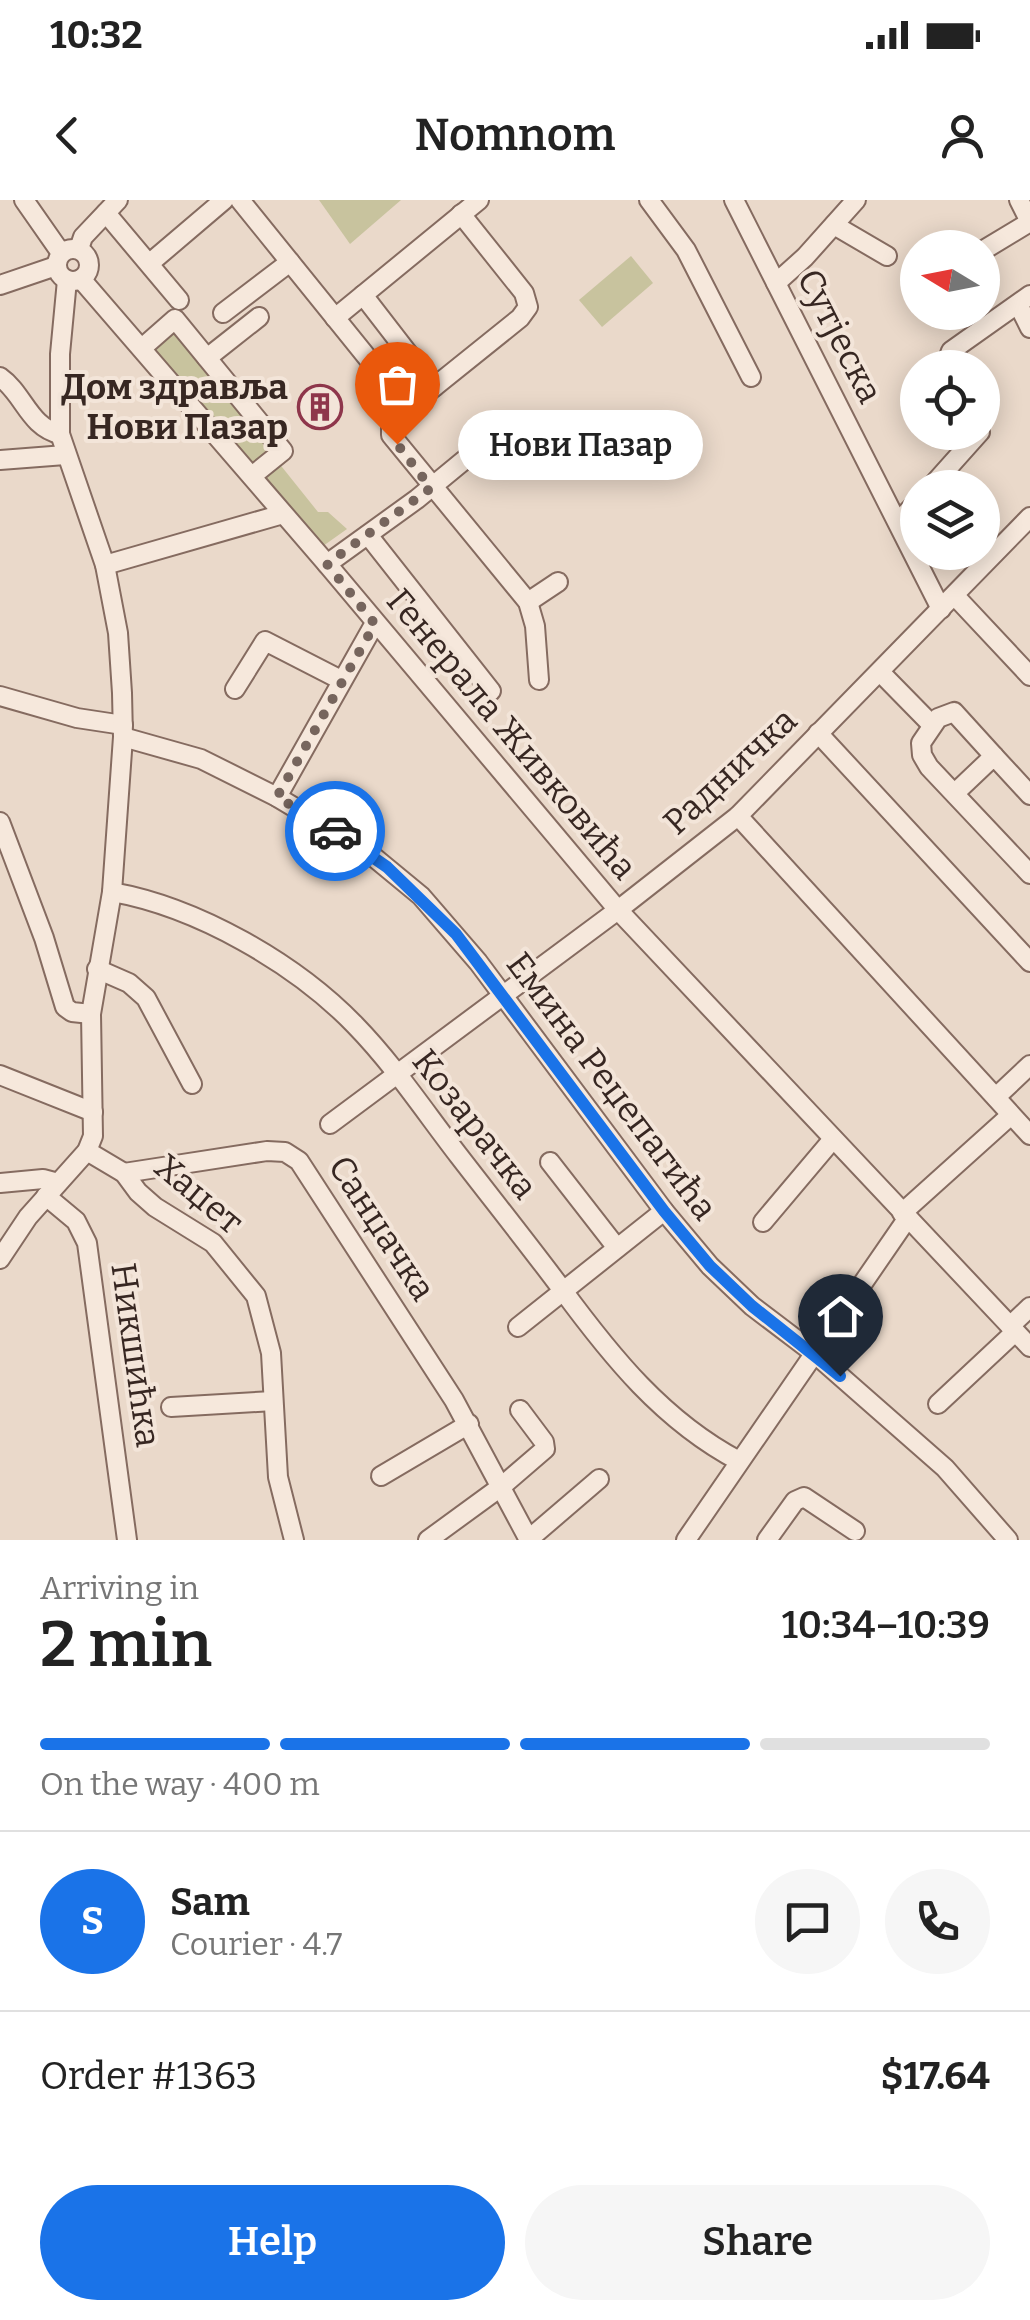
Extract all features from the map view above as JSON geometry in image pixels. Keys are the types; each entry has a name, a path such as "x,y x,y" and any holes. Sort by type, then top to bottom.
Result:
{"street":[{"name":"Генерала Живковића","path":"24,200 69,265 618,910 1030,1348"},
{"path":"150,263 224,200"},
{"path":"240,200 408,408"},
{"path":"335,318 479,200"},
{"path":"649,200 686,250 751,377"},
{"name":"Сутјеска","path":"734,200 898,522 948,602 1030,676"},
{"path":"776,283 856,200"},
{"path":"1000,241 1030,222 1020,200"},
{"path":"0,1259 52,1189 87,1151 92,1136 91,1014 112,892 123,731 121,656 105,566 60,434 60,354 69,265 83,237 112,206 179,300"},
{"path":"461,214 524,293 528,307 520,318 408,408 391,426 391,435 528,602 535,626 539,680"},
{"path":"834,225 887,256"},
{"path":"223,314 290,262"},
{"path":"0,285 69,265"},
{"path":"363,295 434,387"},
{"path":"953,350 1024,300 1030,328"},
{"path":"207,358 259,317"},
{"path":"142,348 175,319 283,452 252,476"},
{"path":"6,382 39,425 60,434"},
{"path":"327,564 485,443"},
{"path":"946,470 964,450"},
{"path":"0,460 65,455"},
{"path":"105,566 283,514"},
{"name":"Радничка","path":"330,1124 738,816 1030,517"},
{"path":"368,535 490,691"},
{"path":"528,602 558,582"},
{"path":"277,797 375,624"},
{"path":"235,690 265,641 341,680"},
{"path":"880,672 932,725"},
{"name":"Емина Реџепагића","path":"0,696 201,758 364,849 406,883 456,934 664,1211 726,1283 814,1353 944,1468 1008,1540"},
{"path":"1030,794 954,712 943,715 922,738 922,756 1030,874"},
{"path":"818,734 1030,962"},
{"path":"956,794 994,756"},
{"path":"738,816 1030,1135"},
{"path":"0,822 10,857 44,938 65,1008 91,1014"},
{"name":"Козарачка","path":"112,892 180,911 256,951 342,1012 395,1072 597,1338 655,1401 690,1432 739,1461"},
{"path":"97,969 129,983 146,998 192,1084"},
{"path":"996,1097 1030,1065"},
{"path":"0,1075 93,1112"},
{"path":"686,1540 905,1216 1012,1115"},
{"path":"762,1222 832,1139"},
{"name":"Хаџет","path":"87,1151 124,1173 156,1207 213,1243 256,1296 271,1352 278,1477 294,1540"},
{"name":"Санџачка","path":"124,1173 267,1151 294,1156 316,1183 469,1424 529,1540"},
{"path":"550,1162 616,1248"},
{"path":"0,1183 34,1179 52,1189"},
{"name":"Никшићка","path":"52,1189 87,1243 127,1540"},
{"path":"518,1327 664,1211"},
{"path":"938,1404 1013,1329 1030,1306"},
{"path":"171,1407 273,1401"},
{"path":"428,1540 545,1449 520,1410"},
{"path":"381,1476 469,1424"},
{"path":"529,1540 599,1478"},
{"path":"767,1540 795,1501 804,1497 856,1532"}],"shaded area":[{"path":"319,200 401,200 350,244"},
{"path":"631,256 653,283 602,327 579,300"},
{"path":"173,331 318,512 328,512 347,529 316,551 147,355"}],"way so far":[{"path":"335,831 277,797 375,624 327,564 431,488 397,444"}],"place":[{"name":"Дом здравља Нови Пазар","path":"320,407"},
{"name":"Нови Пазар","path":"397,444"}],"route":[{"path":"335,831 387,867 456,934 664,1211 710,1266 752,1306 840,1376"}]}
